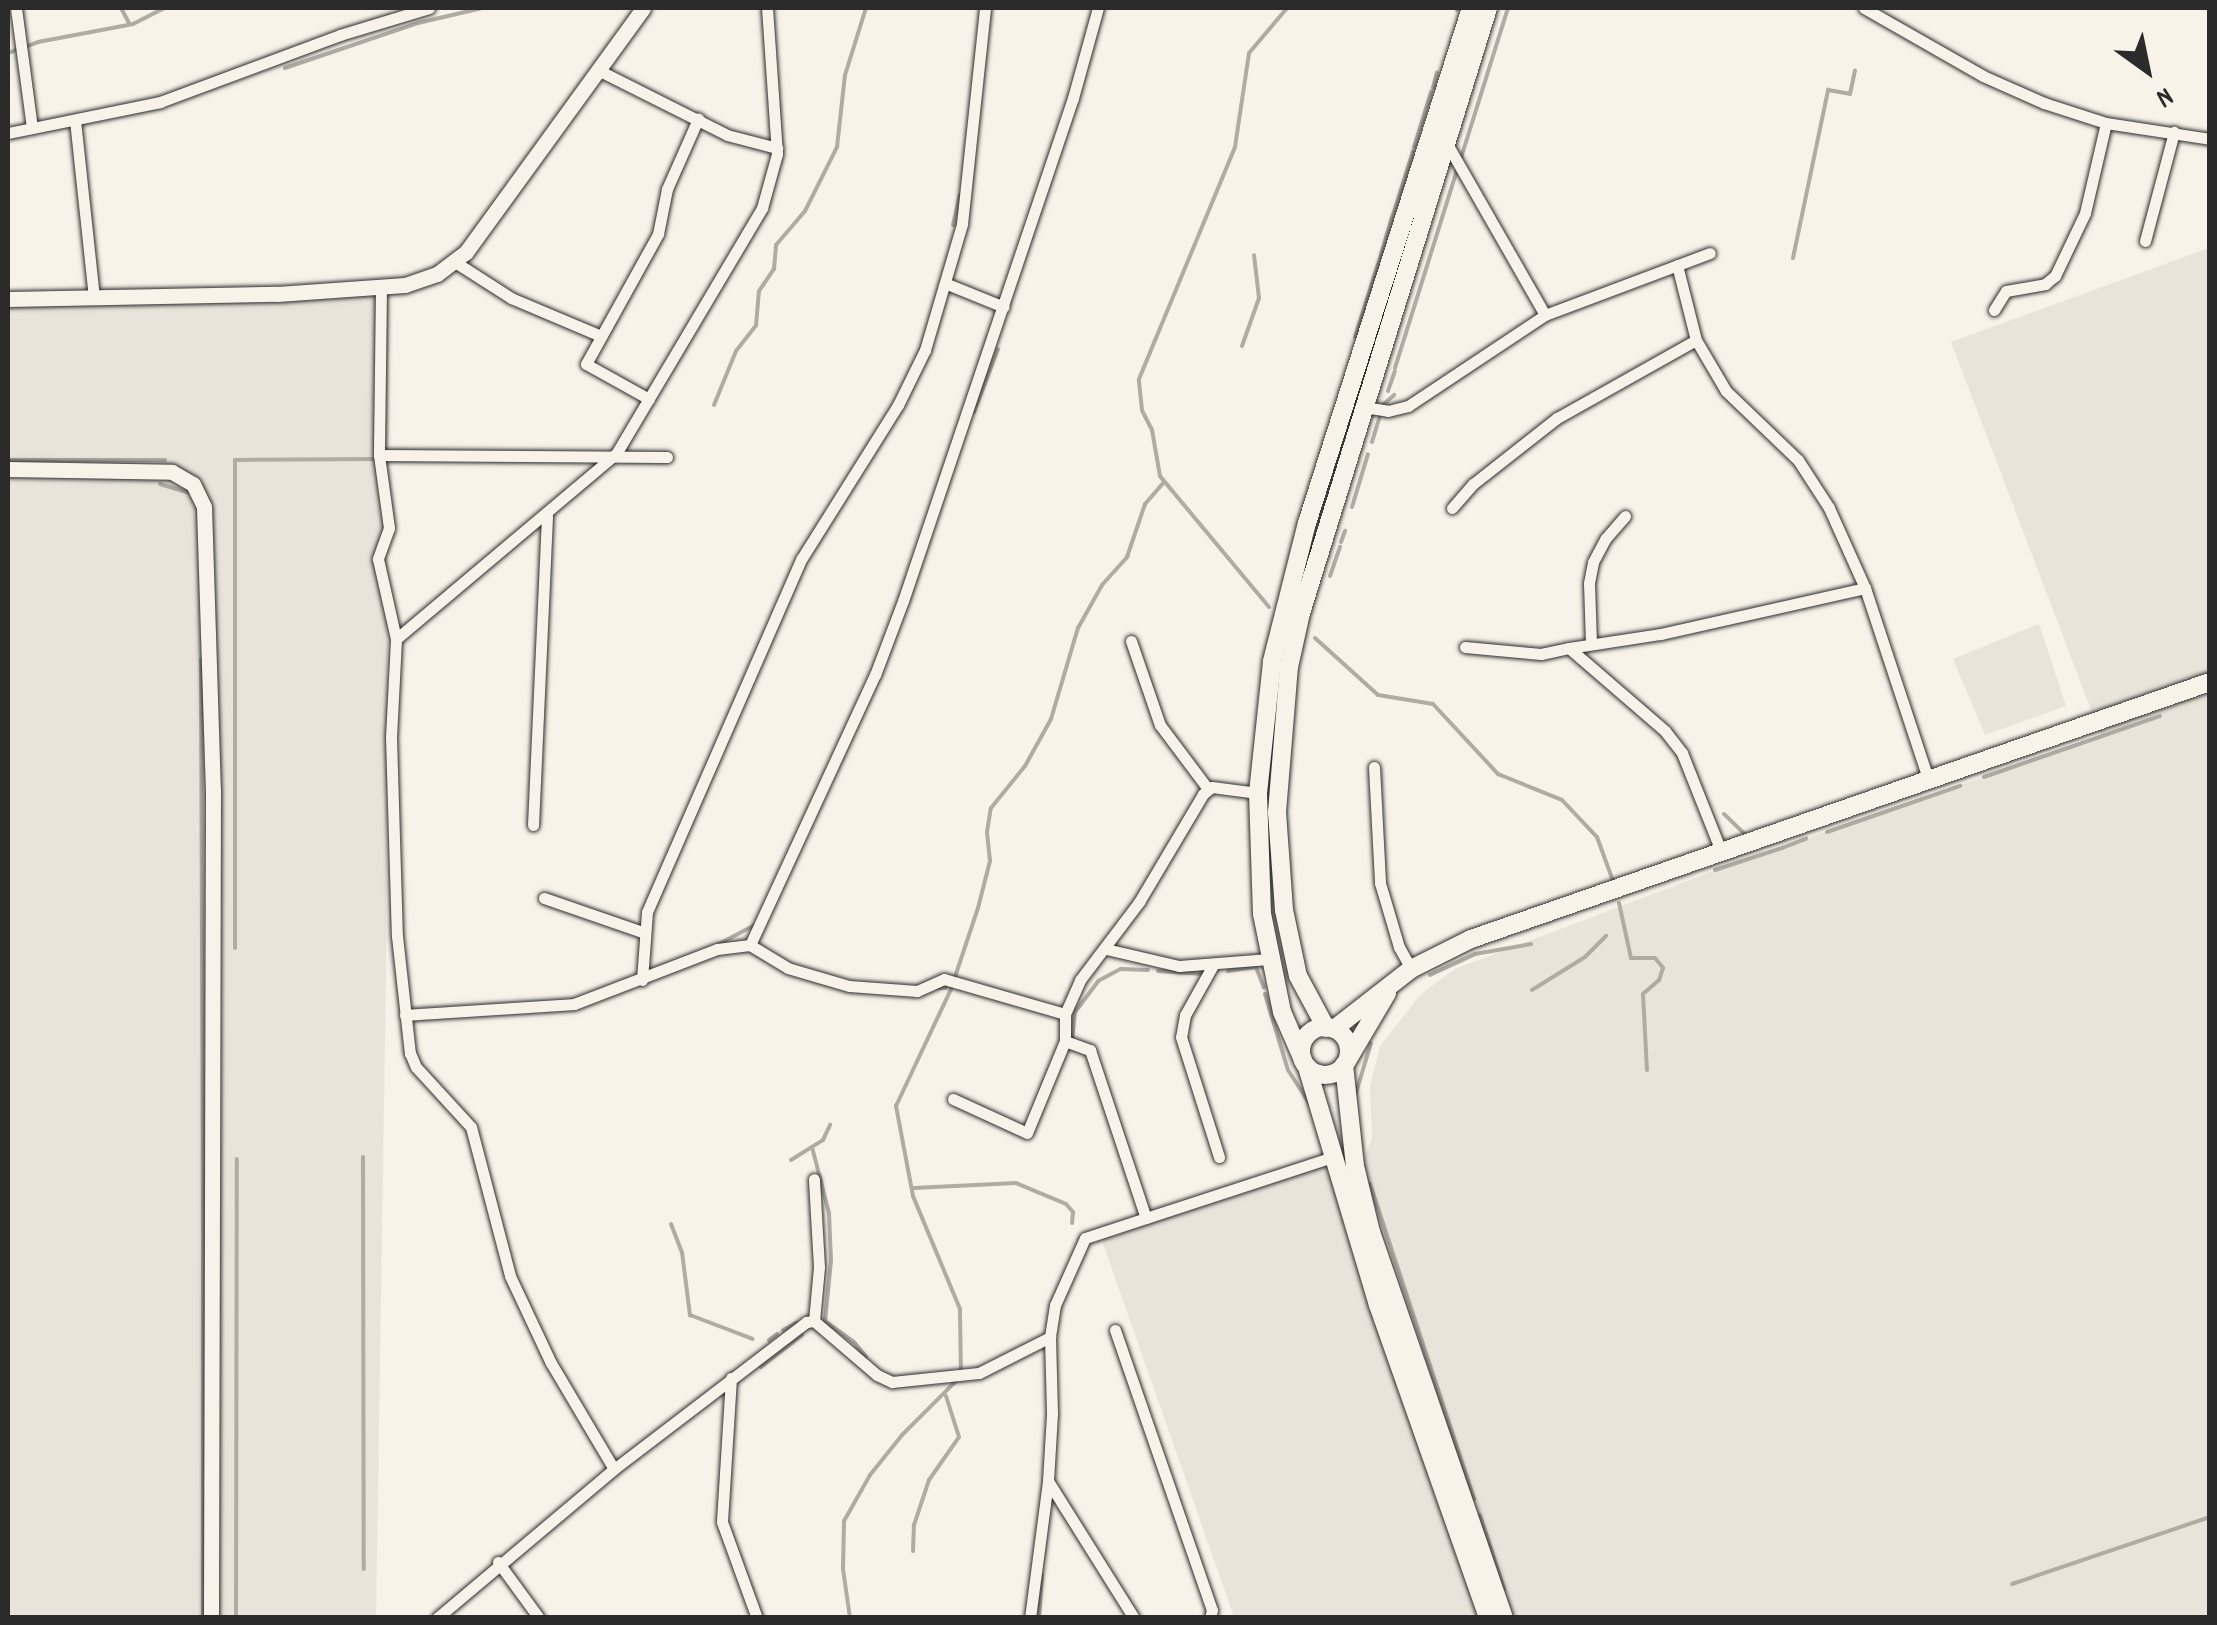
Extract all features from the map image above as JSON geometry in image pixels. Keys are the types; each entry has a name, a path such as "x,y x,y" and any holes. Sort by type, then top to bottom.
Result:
{"main road":[{"path":"1471,8 1281,618 1265,710 1258,793 1262,914 1282,1012 1305,1063 1458,1510 1488,1618"},
{"path":"1386,1303 1355,1166 1346,1063 1349,1046 1330,1028 1298,976 1284,910 1277,812 1289,668 1300,614 1488,8"},
{"path":"1305,1063 1306,1038 1330,1028 1411,968 1471,939 2210,682"},
{"path":"1262,914 1284,910"},
{"path":"1305,1063 1326,1075 1346,1063 1393,982"},
{"path":"1458,1510 1504,1618"}],"street":[{"path":"16,8 32,128"},
{"path":"8,133 160,102 340,35 429,8"},
{"path":"8,299 381,287 420,281 456,262 643,8"},
{"path":"396,639 547,516 616,454 762,208 777,148 767,8"},
{"path":"642,980 642,932 802,558 898,405 924,350 947,284 972,159 986,8"},
{"path":"750,944 874,675 1004,306 1073,98 1098,8"},
{"path":"1864,8 1983,76 2106,123 2210,140"},
{"path":"598,70 727,135 777,148"},
{"path":"649,399 586,364 658,234 667,189 698,119"},
{"path":"75,120 94,298"},
{"path":"1994,310 2006,291 2045,284 2055,276 2081,223 2106,123"},
{"path":"2145,241 2174,132"},
{"path":"1446,142 1544,315"},
{"path":"1364,407 1388,411 1408,406 1544,315 1710,253"},
{"path":"456,262 511,298 601,336"},
{"path":"1677,265 1696,340 1726,391 1815,482 1865,588 1928,779"},
{"path":"947,284 1004,306"},
{"path":"381,287 379,455 389,528 378,559 396,639 391,736 397,936 405,1016 416,1067 470,1126 510,1276 550,1363 614,1468"},
{"path":"1452,508 1473,484 1558,418 1696,340"},
{"path":"379,455 667,457"},
{"path":"8,469 172,472 193,484 204,507 213,790 211,1618"},
{"path":"533,824 547,516"},
{"path":"1590,643 1593,562 1606,538 1625,516"},
{"path":"1465,647 1541,654 1662,634 1865,588"},
{"path":"1131,640 1160,725 1208,789 1258,793"},
{"path":"1569,648 1665,731 1682,752 1721,851"},
{"path":"1374,766 1380,883 1399,947 1411,968"},
{"path":"953,1099 1026,1134 1064,1041 1065,1014 1080,980 1106,949 1208,789"},
{"path":"544,898 642,932"},
{"path":"405,1016 574,1004 717,949 750,944 788,968 849,986 917,991 944,979 1065,1014"},
{"path":"1106,949 1154,962 1213,965 1269,958"},
{"path":"1213,965 1185,1015 1181,1037 1219,1157"},
{"path":"1064,1041 1090,1050 1146,1218"},
{"path":"1030,1618 1048,1481 1052,1414 1050,1337 1056,1305 1082,1241 1336,1156"},
{"path":"814,1179 819,1267 814,1321"},
{"path":"814,1321 877,1375 892,1382 942,1375 964,1377 1050,1337"},
{"path":"437,1618 498,1562 614,1468 794,1328 814,1321"},
{"path":"1115,1330 1212,1610 1210,1618"},
{"path":"731,1378 722,1522 757,1618"},
{"path":"1048,1481 1134,1618"},
{"path":"498,1562 540,1618"}],"shaded area":[{"path":"2209,248 2209,1617 1234,1617 1099,1232 1331,1155 1357,1178 1372,1138 1370,1087 1380,1046 1421,994 1455,969 1711,872 2101,736 1951,342"},
{"path":"389,292 386,976 376,1617 8,1617 8,302"},
{"path":"2039,624 2066,706 1985,735 1953,659"}],"waterway":[{"path":"121,8 129,23"},
{"path":"8,53 38,42 133,24 165,8"},
{"path":"285,68 418,23 482,8"},
{"path":"714,405 736,351 756,325 759,291 774,269 776,245 805,211 837,147 845,75 866,8"},
{"path":"1269,607 1160,476 1152,430 1142,410 1139,379 1235,147 1249,53 1287,8"},
{"path":"1461,158 1508,8"},
{"path":"1793,258 1828,90 1850,94 1855,71"},
{"path":"1433,88 1437,72"},
{"path":"1414,147 1431,92"},
{"path":"1393,215 1413,151"},
{"path":"1395,368 1458,167"},
{"path":"953,225 960,195"},
{"path":"1379,262 1392,217"},
{"path":"1242,346 1259,298 1254,255"},
{"path":"1355,337 1378,264"},
{"path":"974,412 998,349"},
{"path":"1388,391 1395,371"},
{"path":"1372,442 1383,405 1394,395"},
{"path":"1352,507 1368,454"},
{"path":"235,948 235,460 378,459"},
{"path":"8,460 165,460"},
{"path":"850,1618 843,1569 844,1521 870,1475 902,1435 961,1376 960,1309 913,1196 896,1106 951,989 978,908 990,861 987,832 991,808 1025,766 1051,719 1078,628 1102,585 1127,557 1145,504 1164,482"},
{"path":"160,484 189,493"},
{"path":"1341,542 1345,531"},
{"path":"1330,576 1340,547"},
{"path":"1315,638 1378,695 1433,704 1498,774 1562,800 1597,837 1613,881"},
{"path":"201,659 203,1234"},
{"path":"1984,777 2160,716"},
{"path":"1827,832 1960,786"},
{"path":"1724,814 1745,834"},
{"path":"1782,848 1806,839"},
{"path":"1715,870 1782,848"},
{"path":"1619,903 1631,958 1655,958 1663,968 1659,980 1643,994 1647,1070"},
{"path":"719,944 754,925"},
{"path":"1532,990 1585,957 1606,936"},
{"path":"1430,975 1475,954 1531,944"},
{"path":"1228,971 1256,967 1264,988"},
{"path":"1072,1040 1075,1012 1098,981 1121,969 1148,970"},
{"path":"1158,971 1204,974"},
{"path":"935,988 946,988"},
{"path":"1265,994 1288,1070 1311,1106"},
{"path":"1355,1096 1371,1043"},
{"path":"791,1160 823,1140 830,1125"},
{"path":"812,1147 829,1213 831,1261 825,1321 854,1342 866,1357"},
{"path":"363,1157 364,1569"},
{"path":"236,1617 237,1159"},
{"path":"914,1188 1016,1183 1066,1204 1073,1212 1072,1223"},
{"path":"1370,1184 1474,1499"},
{"path":"671,1224 682,1252 690,1315 753,1339"},
{"path":"203,1236 203,1618"},
{"path":"783,1330 796,1323"},
{"path":"769,1340 777,1334"},
{"path":"761,1367 802,1335"},
{"path":"913,1551 914,1525 929,1480 959,1437 946,1396"},
{"path":"1480,1515 1504,1589"},
{"path":"2012,1584 2210,1517"},
{"path":"1039,1618 1042,1575"}]}
